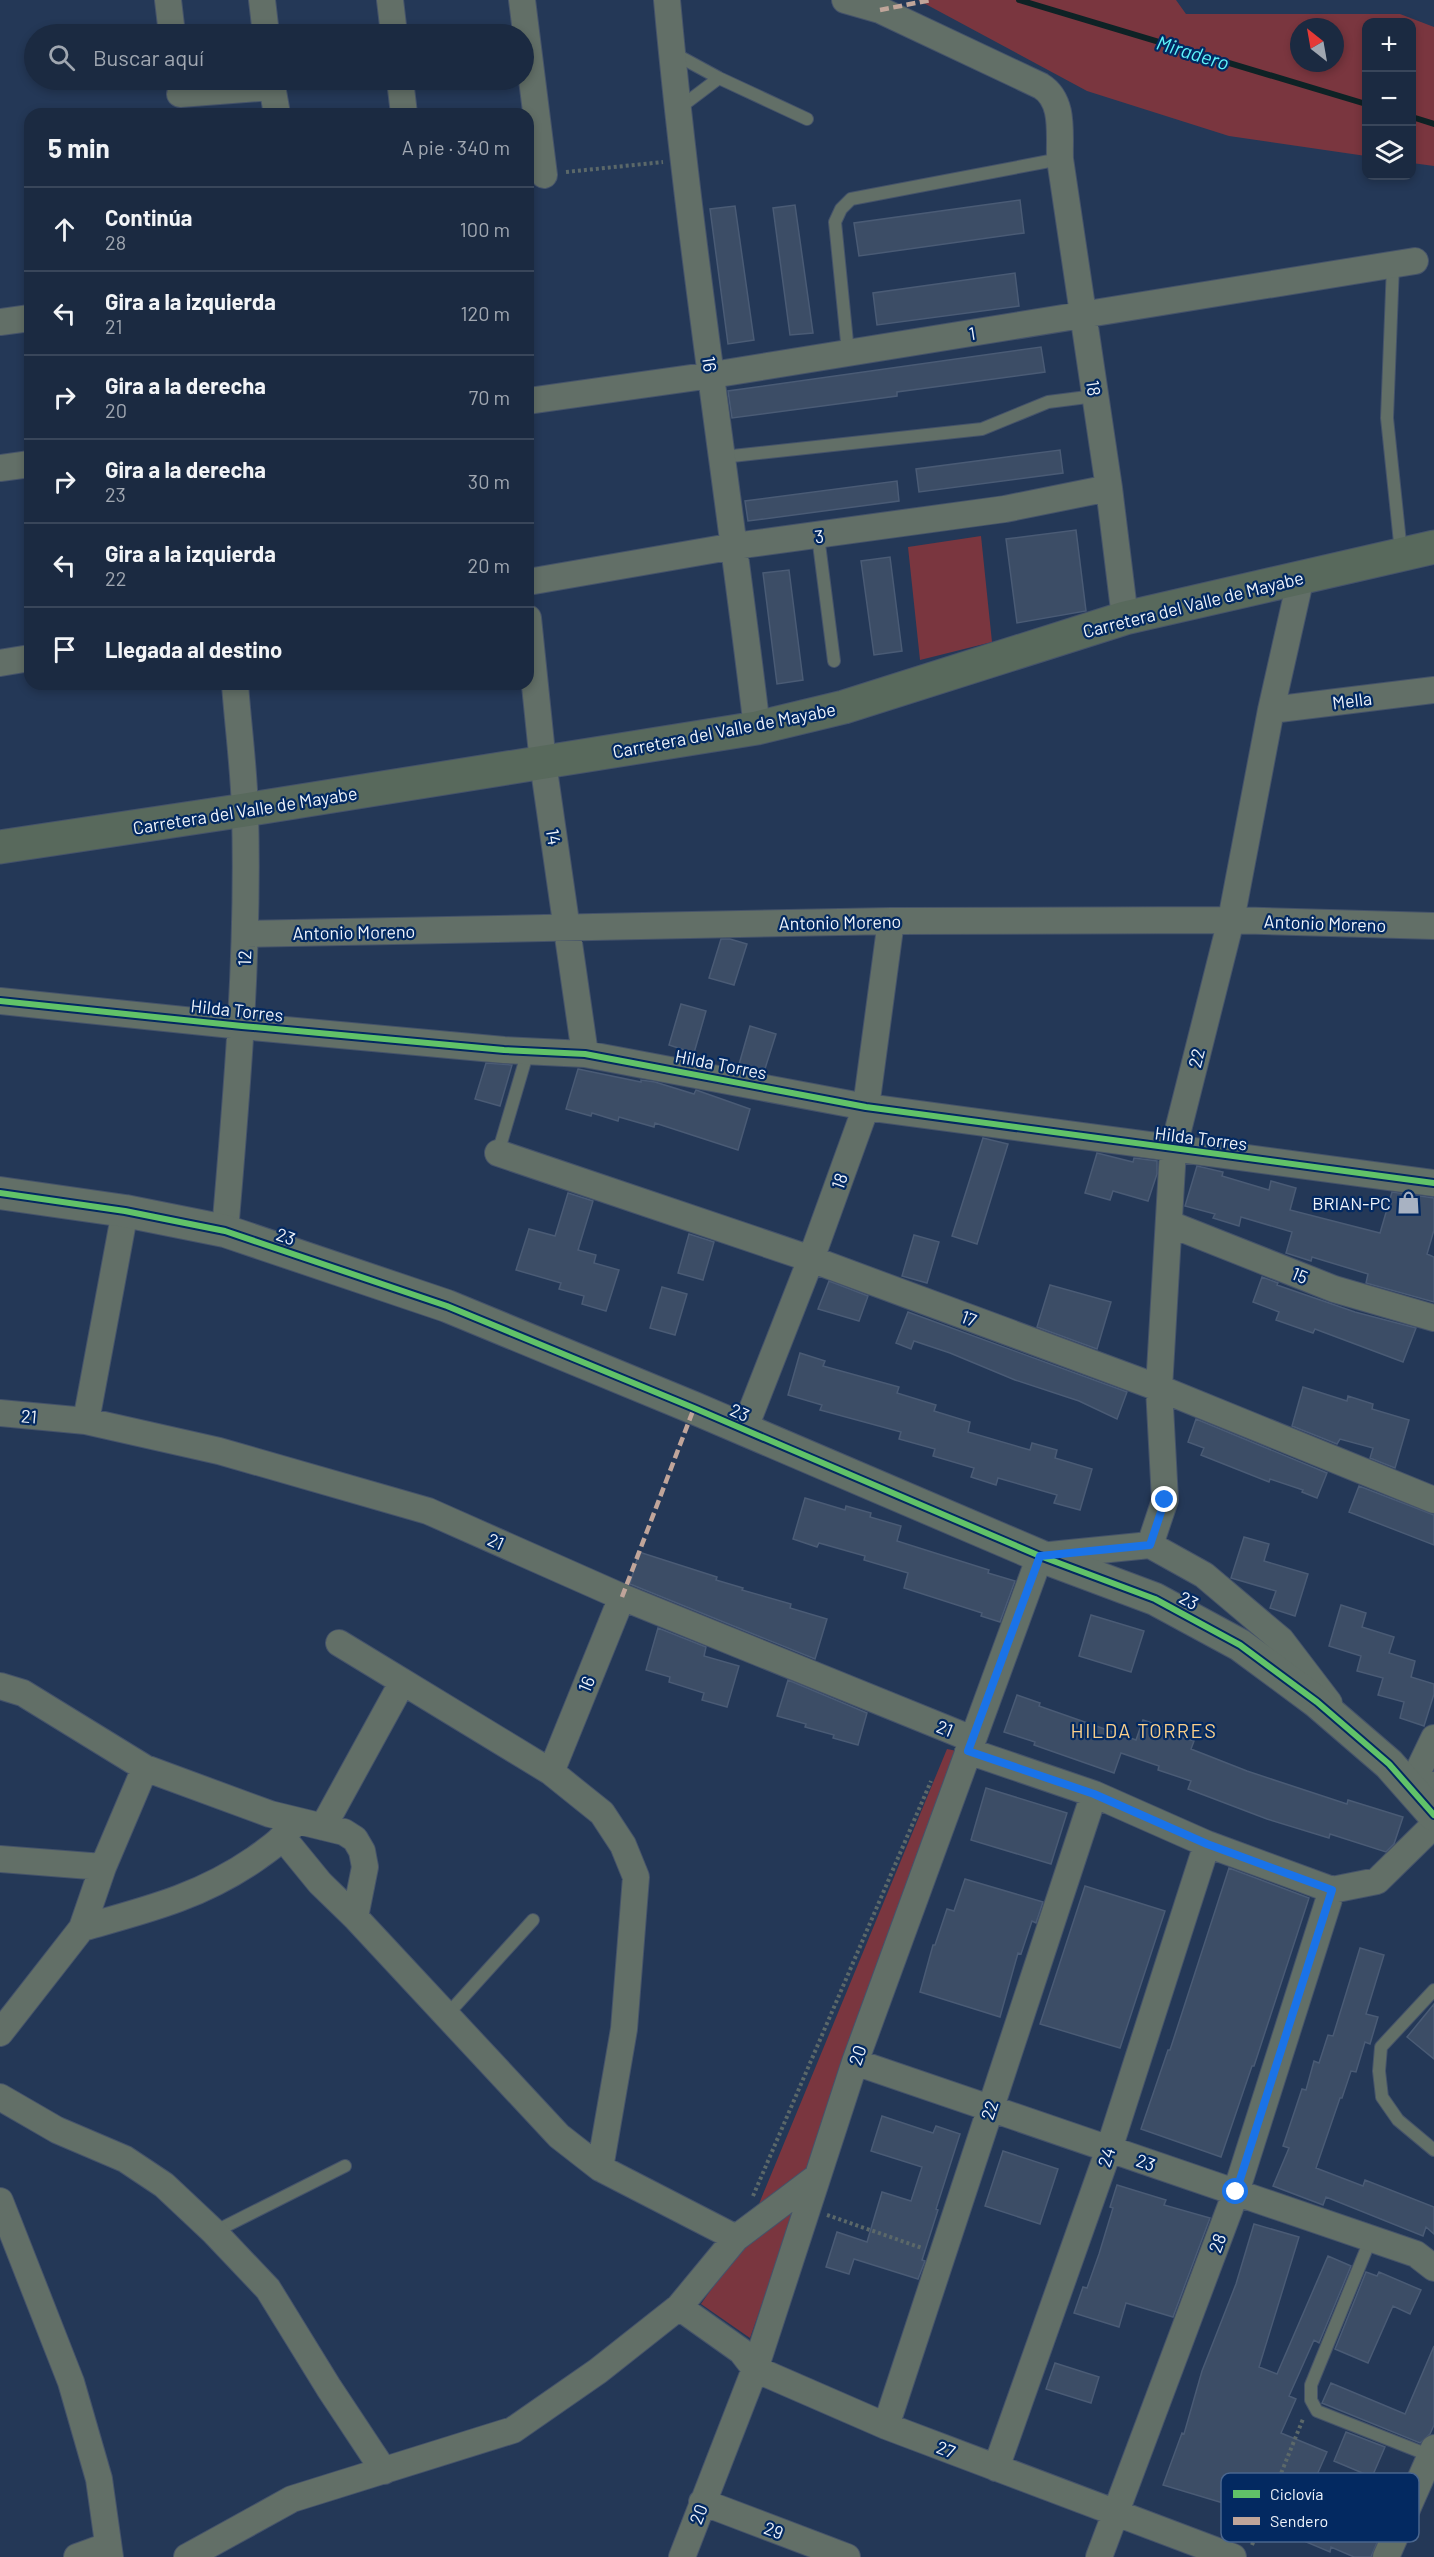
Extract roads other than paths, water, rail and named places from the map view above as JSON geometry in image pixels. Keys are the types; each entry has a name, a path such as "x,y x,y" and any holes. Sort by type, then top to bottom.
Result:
{"main road":[{"name":"Carretera del Valle de Mayabe","path":"0,847 543,764 757,728 844,707 1125,618 1434,547"}],"street":[{"path":"168,0 171,24"},
{"path":"262,0 265,24"},
{"path":"390,0 393,24"},
{"path":"522,0 525,24"},
{"name":"16","path":"667,0 684,160 757,728"},
{"name":"18","path":"845,0 880,10 1050,92 1059,115 1060,159 1109,488 1125,618"},
{"path":"180,96 222,90"},
{"path":"273,90 276,108"},
{"path":"401,90 403,108"},
{"path":"533,90 544,175"},
{"name":"1","path":"534,400 712,375 1404,263"},
{"path":"0,322 24,319"},
{"path":"0,468 24,465"},
{"name":"3","path":"534,581 735,546 1005,509 1109,488"},
{"name":"22","path":"1150,1545 1165,1500 1159,1388 1173,1150 1231,920 1271,710 1300,577"},
{"path":"0,663 24,659"},
{"name":"14","path":"534,676 543,764 585,1054"},
{"name":"12","path":"225,1231 242,1026 245,934 245,810 235,690"},
{"name":"Mella","path":"1271,710 1434,690"},
{"name":"Antonio Moreno","path":"245,934 891,921 1231,920 1434,926"},
{"name":"18","path":"744,1430 811,1259 866,1107 891,921"},
{"name":"Hilda Torres","path":"0,1000 242,1026 585,1054 866,1107 1173,1150 1434,1183"},
{"name":"17","path":"498,1153 811,1259 1159,1388 1434,1500"},
{"name":"23","path":"0,1193 125,1211 225,1231 447,1306 1040,1556 1155,1599 1240,1645 1317,1702 1389,1764 1422,1785 1434,1815"},
{"path":"86,1420 125,1211"},
{"name":"15","path":"1170,1224 1334,1289 1434,1318"},
{"name":"21","path":"0,1413 86,1420 219,1451 428,1511 970,1745 1094,1794 1207,1844 1332,1890"},
{"name":"23","path":"1040,1556 1150,1545 1204,1575 1281,1640 1349,1730"},
{"name":"20","path":"681,2557 755,2369 855,2062 1040,1556"},
{"name":"16","path":"551,1772 622,1596"},
{"path":"339,1643 551,1772 602,1813 623,1845 636,1877 624,2029 600,2168"},
{"path":"323,1827 402,1683"},
{"path":"0,1686 23,1693 145,1768 270,1814 289,1829 320,1883 355,1917 559,2136 600,2168 735,2238"},
{"path":"1422,1785 1434,1738"},
{"path":"0,2033 82,1928 103,1867 145,1768"},
{"name":"22","path":"886,2426 1094,1794"},
{"path":"1332,1890 1377,1881 1434,1825"},
{"path":"82,1928 178,1901 230,1876 289,1829 323,1827 344,1832 355,1839 362,1851 365,1867 355,1917"},
{"name":"24","path":"996,2468 1109,2149 1207,1844"},
{"path":"0,1859 103,1867"},
{"name":"28","path":"1099,2557 1236,2192 1332,1890"},
{"name":"23","path":"855,2062 1416,2254 1434,2268"},
{"path":"0,2097 57,2130 125,2159 164,2185 214,2232 268,2289 384,2471"},
{"path":"187,2557 292,2499 513,2430 598,2371 679,2307 735,2238 817,2176"},
{"path":"0,2201 71,2382 99,2479 108,2552 77,2557"},
{"name":"27","path":"679,2307 741,2351 755,2369 886,2426 1116,2514 1242,2552"},
{"path":"1419,2487 1432,2459"},
{"name":"29","path":"702,2502 847,2557"},
{"path":"1386,2557 1393,2542"}],"lane":[{"path":"672,52 719,78 807,119"},
{"path":"678,109 719,78"},
{"path":"848,352 835,222 841,209 851,199 1060,159"},
{"path":"1401,554 1387,418 1404,263"},
{"path":"723,457 982,429 1048,402 1095,396"},
{"path":"818,536 834,661"},
{"path":"498,1153 528,1051"},
{"path":"446,2016 533,1920"},
{"path":"1434,1990 1381,2048 1379,2071 1382,2097 1398,2120 1434,2150"},
{"path":"214,2232 345,2166"},
{"path":"1371,2238 1311,2385 1311,2400 1317,2411 1432,2459"}],"waterway":[{"name":"Miradero","path":"1019,0 1362,103"},
{"name":"Miradero","path":"1416,118 1434,124"}],"place":[{"name":"BRIAN-PC","path":"1409,1203"}],"district":[{"name":"HILDA TORRES","path":"1144,1730"}]}
